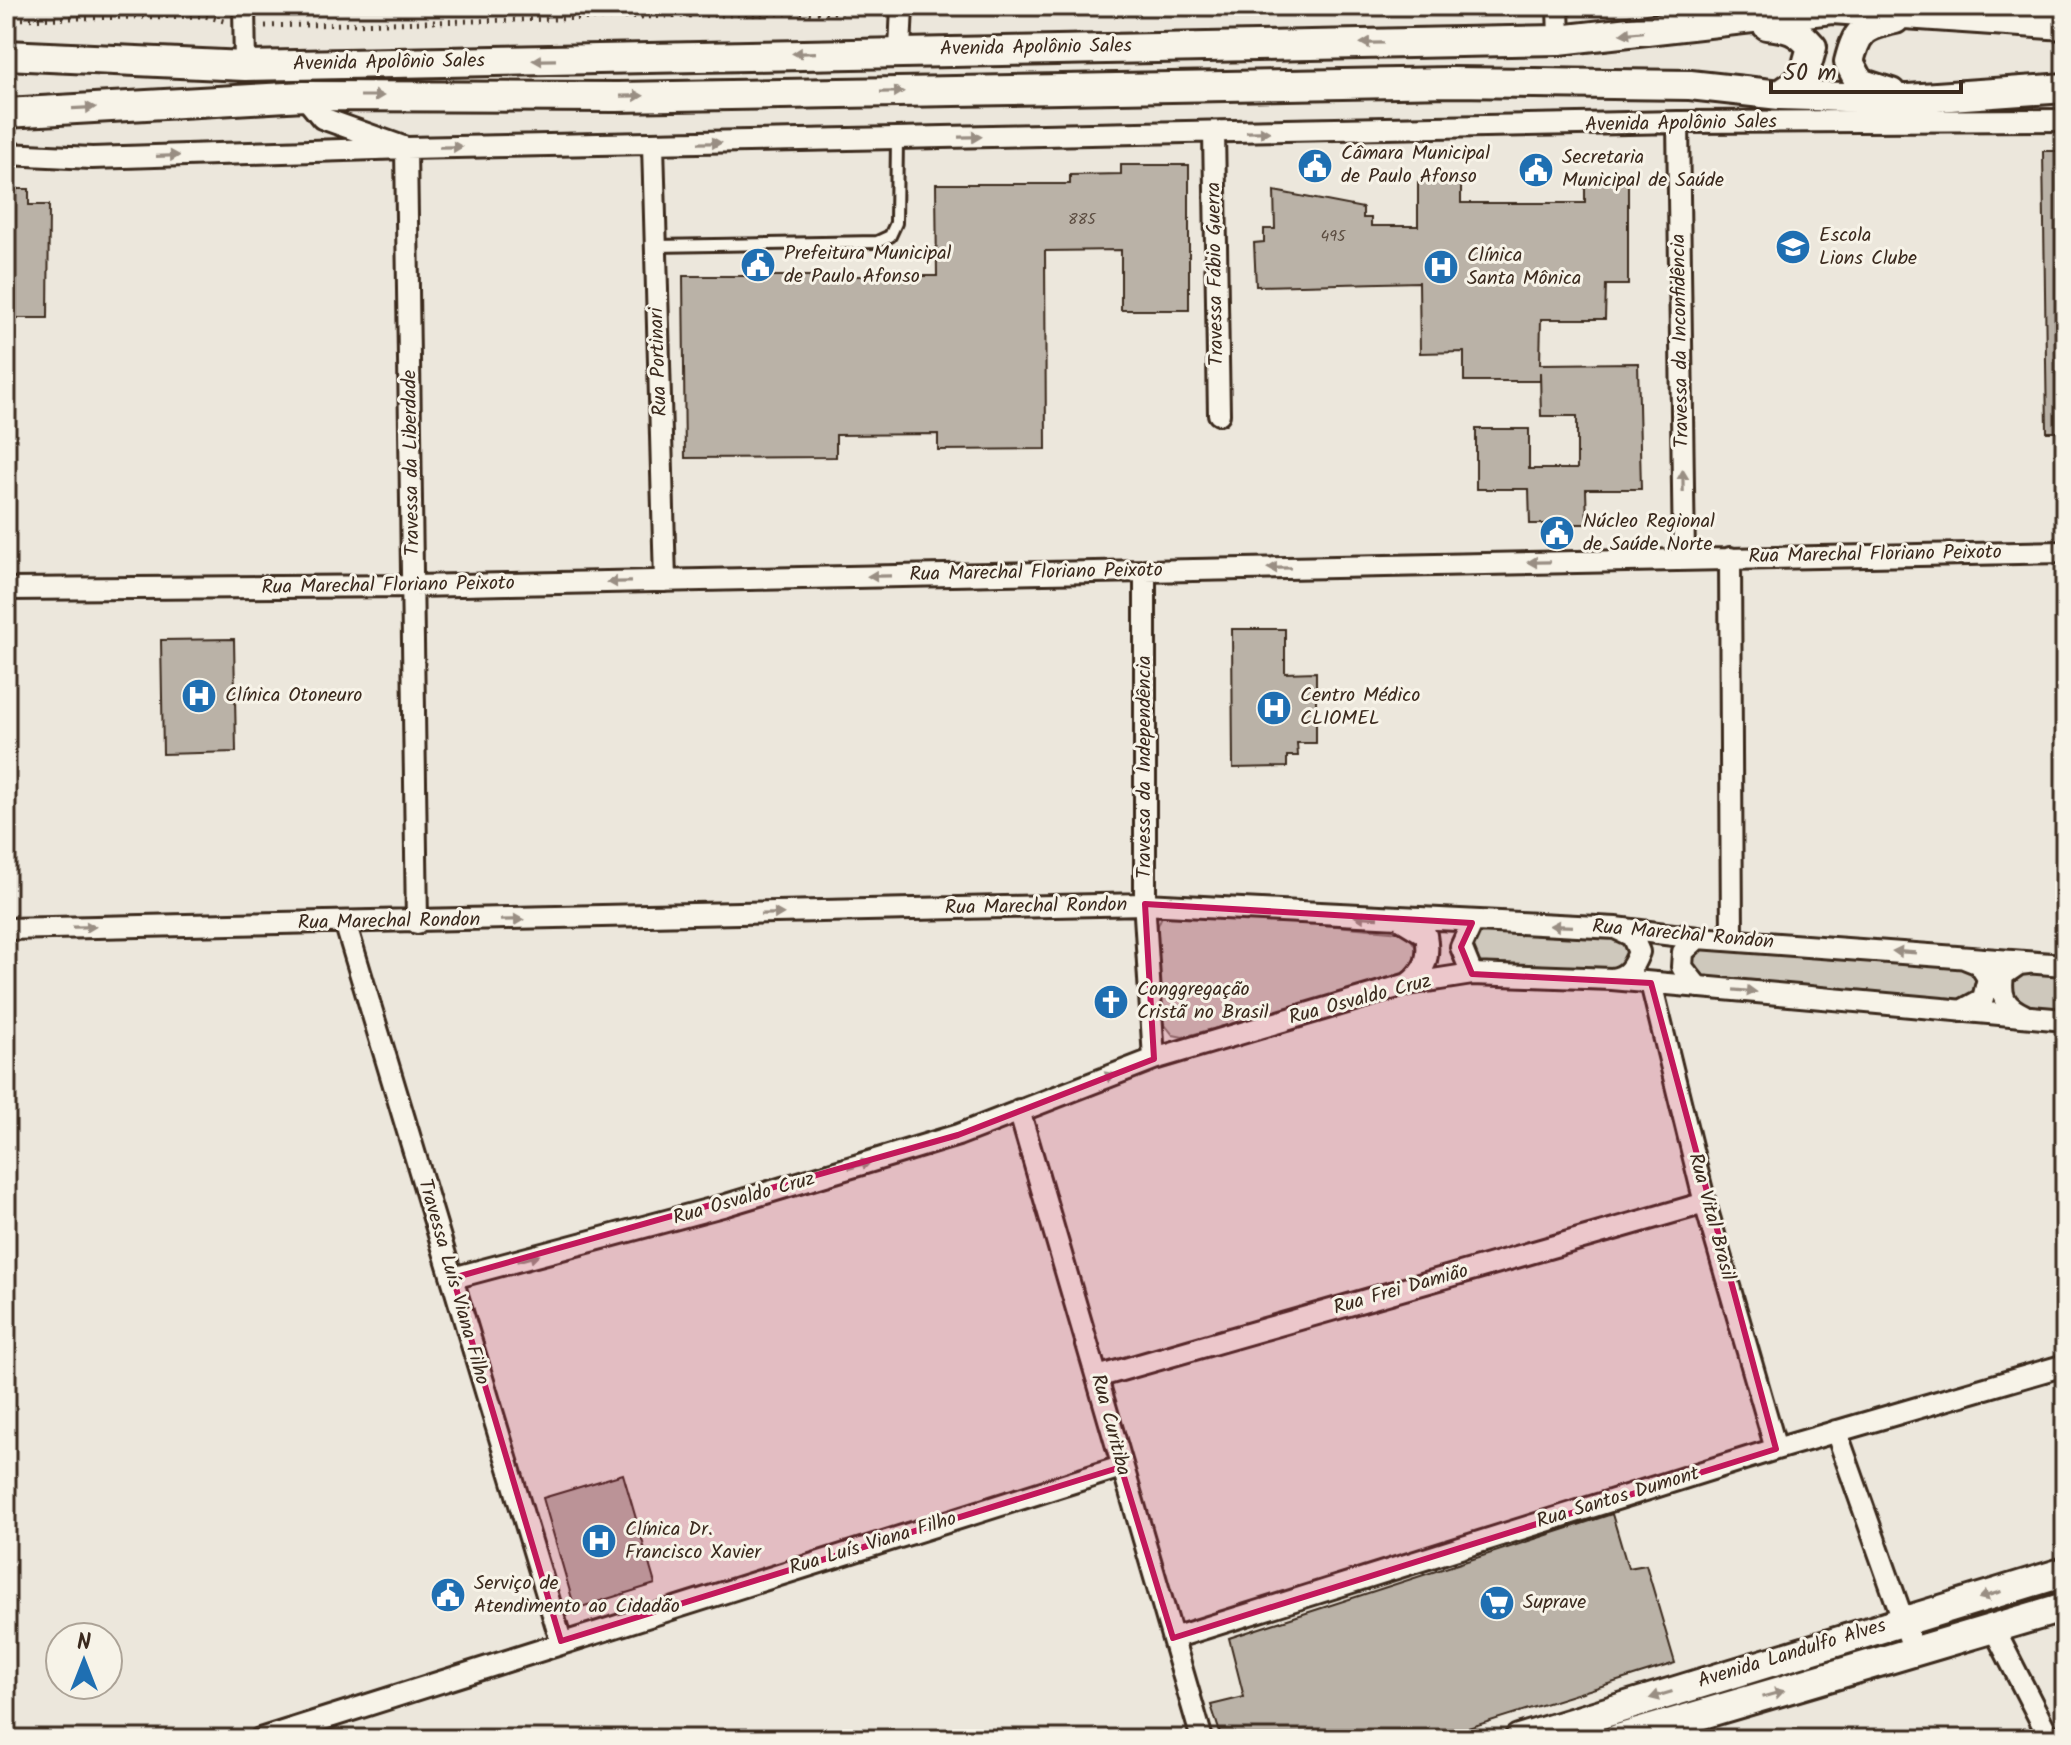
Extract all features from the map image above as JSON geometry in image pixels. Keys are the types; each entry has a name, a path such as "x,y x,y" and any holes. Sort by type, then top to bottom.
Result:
{"street":[{"path":"1558,6 1559,40"},
{"path":"900,50 902,8"},
{"name":"Avenida Apolônio Sales","path":"6,55 245,66 900,50 1559,40 1737,23 1832,9 2065,25"},
{"path":"1907,15 1870,25 1855,37 1849,62 1860,83 1908,99"},
{"path":"244,16 245,66"},
{"path":"1737,23 1789,27 1802,34 1812,47 1803,79 1780,95"},
{"name":"Avenida Apolônio Sales","path":"6,113 304,96 617,97 1451,82 1690,85 1780,95 1908,99 2065,88"},
{"path":"2011,92 2015,122"},
{"name":"Avenida Apolônio Sales","path":"304,96 322,118 406,148 1678,122 2065,120"},
{"name":"Travessa da Inconfidência","path":"1678,122 1684,559"},
{"name":"Travessa Fábio Guerra","path":"1214,133 1219,414"},
{"name":"Rua Portinari","path":"653,144 665,581"},
{"path":"6,154 92,158 406,148"},
{"name":"Travessa da Liberdade","path":"406,148 417,923"},
{"name":"Rua Marechal Floriano Peixoto","path":"6,589 414,586 2065,552"},
{"path":"1730,558 1732,940"},
{"name":"Travessa da Independência","path":"1145,570 1145,904 1154,1059"},
{"name":"Rua Marechal Rondon","path":"6,929 417,923 1145,904 1616,928 1698,938 2065,965"},
{"path":"1399,919 1426,935 1429,955 1421,974 1408,984"},
{"name":"Travessa Luís Viana Filho","path":"345,922 561,1641"},
{"path":"1472,923 1461,947 1472,974"},
{"path":"1612,979 1622,978 1634,966 1639,952 1632,936 1616,928"},
{"path":"1698,938 1683,952 1682,967 1698,987"},
{"path":"1957,1011 1966,1010 1983,999 1988,978 1979,964 1961,956"},
{"path":"2031,1017 2009,1008 2001,994 2003,975 2019,964 2032,962"},
{"name":"Rua Osvaldo Cruz","path":"453,1278 726,1205 958,1135 1154,1059 1408,984 1472,974 1612,979 2065,1020"},
{"name":"Rua Vital Brasil","path":"1651,983 1705,1203 1776,1449"},
{"name":"Rua Curitiba","path":"1019,1110 1202,1739"},
{"name":"Rua Frei Damião","path":"1097,1377 1705,1203"},
{"name":"Rua Santos Dumont","path":"1173,1638 1776,1449 2065,1365"},
{"path":"1836,1431 1915,1654"},
{"name":"Rua Luís Viana Filho","path":"260,1739 561,1641 1121,1467"},
{"name":"Avenida Landulfo Alves","path":"1519,1739 2065,1572"},
{"name":"Avenida Landulfo Alves","path":"1618,1739 1915,1654 2065,1607"},
{"path":"1994,1629 2050,1739"}],"lane":[{"path":"656,246 877,242 890,236 896,223 897,138"}],"path":[{"path":"6,19 1128,6"}],"highlighted area":[{"path":"1145,904 1472,923 1461,947 1472,974 1651,983 1776,1449 1173,1638 1121,1467 561,1641 453,1278 958,1135 1154,1059"}],"shaded area":[{"path":"1177,911 1401,932 1412,941 1417,958 1409,976 1183,1037 1173,1035 1162,1021 1157,927 1163,914"},
{"path":"1483,929 1623,941 1629,953 1625,971 1479,970 1467,946 1476,931"},
{"path":"1689,942 1978,966 1976,1003 1696,985 1681,963"},
{"path":"2065,968 2065,1018 2031,1015 2002,988 2007,972"}],"building":[{"path":"2043,151 2065,151 2065,432 2047,432"},
{"path":"1121,165 1189,165 1189,310 1121,310 1121,250 1045,251 1046,449 938,450 938,434 836,435 836,457 685,458 683,276 937,276 936,184 1070,184 1070,175 1121,174"},
{"path":"1418,182 1461,182 1461,203 1585,203 1585,182 1628,182 1628,285 1606,285 1605,319 1541,319 1540,364 1638,363 1641,489 1586,489 1587,524 1530,524 1529,489 1476,489 1476,429 1529,429 1529,469 1577,469 1577,416 1541,416 1540,372 1540,381 1464,381 1464,352 1420,353 1419,282 1256,286 1254,243 1264,242 1264,229 1275,229 1274,191 1363,208 1363,218 1371,218 1371,226 1418,226"},
{"path":"6,189 29,189 29,205 49,205 48,318 6,318"},
{"name":"Centro Médico CLIOMEL","path":"1232,629 1285,629 1285,673 1316,672 1316,743 1297,743 1298,756 1287,756 1287,767 1233,768"},
{"name":"Clínica Otoneuro","path":"234,639 236,752 163,754 161,640"},
{"name":"Clínica Dr. Francisco Xavier","path":"623,1474 655,1584 575,1609 543,1498"},
{"name":"Suprave","path":"1612,1514 1628,1568 1646,1565 1675,1663 1433,1739 1222,1739 1211,1705 1244,1697 1229,1638"}],"place":[{"name":"Câmara Municipal de Paulo Afonso","path":"1315,166"},
{"name":"Secretaria Municipal de Saúde","path":"1536,170"},
{"name":"Escola Lions Clube","path":"1793,247"},
{"name":"Prefeitura Municipal de Paulo Afonso","path":"758,265"},
{"name":"Clínica Santa Mônica","path":"1441,267"},
{"name":"Núcleo Regional de Saúde Norte","path":"1557,533"},
{"name":"Clínica Otoneuro","path":"199,696"},
{"name":"Centro Médico CLIOMEL","path":"1274,708"},
{"name":"Conggregação Cristã no Brasil","path":"1111,1002"},
{"name":"Clínica Dr. Francisco Xavier","path":"599,1541"},
{"name":"Serviço de Atendimento ao Cidadão","path":"448,1595"},
{"name":"Suprave","path":"1497,1603"}]}
